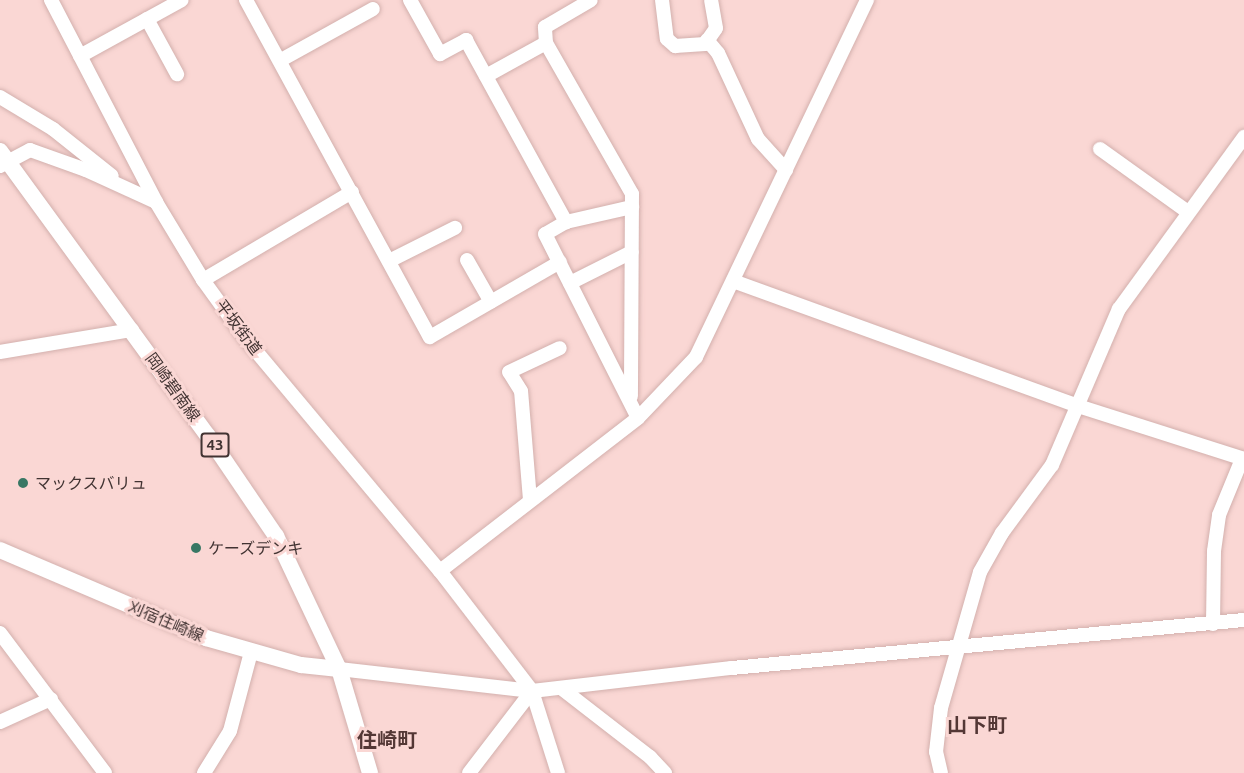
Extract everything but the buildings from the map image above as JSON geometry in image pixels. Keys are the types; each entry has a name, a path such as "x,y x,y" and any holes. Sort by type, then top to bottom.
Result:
{"main road":[{"name":"岡崎碧南線","path":"2,159 132,330 276,536 339,669 370,773"},
{"name":"刈宿住崎線","path":"0,550 74,578 155,618 251,652 301,665 339,669"}],"street":[{"name":"平坂街道","path":"51,0 156,202 204,280 245,338 440,571 532,691"},
{"path":"80,56 182,0"},
{"path":"246,0 281,60 430,337 560,262"},
{"path":"410,0 440,54 466,40 566,222"},
{"path":"591,0 545,27 546,43 632,194 631,399"},
{"path":"662,0 671,45 705,44 716,28 711,0"},
{"path":"440,571 638,418 696,357 867,0"},
{"path":"281,60 374,9"},
{"path":"147,19 177,74"},
{"path":"707,40 718,53 758,139 786,170"},
{"path":"486,76 546,43"},
{"path":"0,97 53,129 134,194"},
{"path":"940,773 936,752 941,708 980,572 1002,533 1052,465 1119,309 1244,137"},
{"path":"1100,149 1188,212"},
{"path":"2,159 30,150 86,170 134,194 156,202"},
{"path":"204,280 352,192"},
{"path":"632,207 566,222 545,234 631,399 638,418"},
{"path":"389,261 456,228"},
{"path":"570,283 632,252"},
{"path":"467,260 490,302"},
{"path":"733,282 1078,406 1243,459 1219,515 1214,551 1213,624"},
{"path":"0,352 132,330"},
{"path":"530,500 521,391 509,372 560,348"},
{"path":"339,669 532,691 732,668 959,649 1244,620"},
{"path":"0,633 105,773"},
{"path":"204,773 230,731 251,652"},
{"path":"561,688 650,757 665,773"},
{"path":"469,773 532,691"},
{"path":"532,691 558,773"},
{"path":"0,722 51,699"}],"place":[{"name":"マックスバリュ","path":"23,483"},
{"name":"ケーズデンキ","path":"196,548"}],"district":[{"name":"山下町","path":"977,724"},
{"name":"住崎町","path":"387,739"}]}
